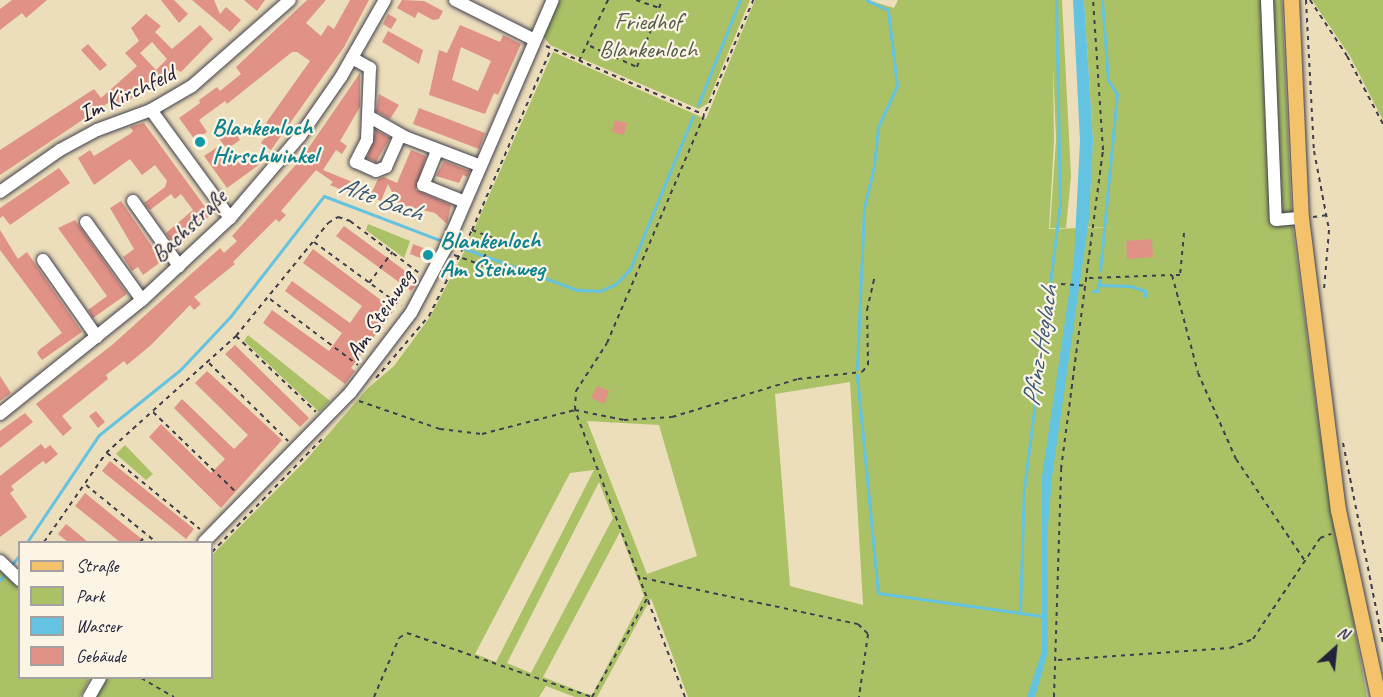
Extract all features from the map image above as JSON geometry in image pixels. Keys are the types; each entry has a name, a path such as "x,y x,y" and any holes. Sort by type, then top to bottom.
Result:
{"main road":[{"path":"1292,0 1301,218 1342,530 1378,697"}],"street":[{"name":"Im Kirchfeld","path":"0,192 88,135 151,110 213,71 290,0"},
{"name":"Bachstraße","path":"0,414 142,300 230,219 289,151 352,58 385,0"},
{"path":"455,0 535,40"},
{"name":"Am Steinweg","path":"206,540 350,393 411,313 447,244 553,0"},
{"path":"1267,0 1276,220 1301,218"},
{"path":"352,58 370,68 367,140 356,162 376,171 386,168 403,136"},
{"path":"151,110 230,219"},
{"path":"368,116 403,136 481,165"},
{"path":"437,150 423,185 465,202"},
{"path":"133,201 179,266"},
{"path":"86,222 142,300"},
{"path":"43,260 98,337"},
{"path":"89,697 99,679"}],"path":[{"path":"579,61 590,46 608,0"},
{"path":"636,0 660,8"},
{"path":"590,46 637,67 662,0"},
{"path":"685,697 642,578 575,410 576,391 607,343 753,0"},
{"path":"1054,697 1058,660 1056,545 1061,469 1089,278 1103,150 1093,0"},
{"path":"1308,0 1347,56 1383,124"},
{"path":"1308,0 1314,151 1329,230 1323,295"},
{"path":"487,267 460,255 551,49 705,115"},
{"path":"45,541 106,453 209,363 236,336 270,299 314,242 338,217 350,221 429,280"},
{"path":"472,230 493,238 482,263"},
{"path":"1089,278 1180,275 1184,233"},
{"path":"314,242 411,313"},
{"path":"369,283 392,252"},
{"path":"1172,275 1198,373 1213,413 1236,459 1305,561"},
{"path":"350,393 364,404 464,434 491,432 575,410 624,420 672,417 798,379 862,372 868,366 867,310 875,276"},
{"path":"1061,284 1087,286"},
{"path":"270,299 368,372"},
{"path":"236,336 324,420"},
{"path":"209,363 296,449"},
{"path":"153,412 245,502"},
{"path":"1342,434 1383,643"},
{"path":"106,453 206,540"},
{"path":"86,485 154,541"},
{"path":"1058,660 1230,648 1253,639 1320,538 1342,530"},
{"path":"142,541 146,535"},
{"path":"642,578 858,624 868,634 859,697"},
{"path":"374,697 399,638 407,633 592,697 648,596"},
{"path":"143,679 174,697"}],"green space":[{"name":"Friedhof Blankenloch","path":"559,0 750,0 707,104 699,109 550,45 543,36"},
{"path":"755,0 868,0 894,8 898,0 1062,0 1071,176 1066,228 1050,228 1056,140 1053,65 1054,141 1049,229 1114,227 1088,227 1093,141 1084,0 1282,0 1292,223 1320,434 1367,697 688,697 651,598 597,697 575,697 546,686 539,697 95,697 104,679 213,679 213,554 307,459 367,389 394,366 430,317 463,254 553,52 706,119","holes":["850,382 863,605 790,586 775,394","587,421 659,425 697,556 647,574","594,470 496,662 475,654 570,473","599,482 613,518 531,673 507,663","620,532 644,596 592,695 543,677"]},
{"path":"1312,0 1383,0 1383,120 1350,56"},
{"path":"368,224 410,241 404,258 366,230"},
{"path":"248,335 330,401 319,412 244,341"},
{"path":"125,445 153,474 146,480 116,454"},
{"path":"0,569 18,584 18,679 89,679 80,697 0,697"}],"water":[{"path":"1073,0 1084,0 1093,141 1089,219 1052,477 1047,539 1048,652 1035,697 1027,697 1042,651 1042,477 1074,260 1080,141"}],"building":[{"path":"12,0 47,0 26,18 22,13 0,30 0,9"},
{"path":"161,0 174,0 188,14 179,23"},
{"path":"192,0 214,0 220,14 226,7 241,20 230,32"},
{"path":"244,0 265,0 257,11"},
{"path":"307,0 326,0 306,23 321,36 328,25 334,29 350,0 369,0 344,47 271,150 261,143 267,134 261,130 310,61 297,52 292,52 227,104 225,101 199,120 207,132 195,140 179,118 217,87 220,91 241,74 236,67"},
{"path":"402,0 424,1 443,11 439,19 433,20 418,12 415,18 397,8"},
{"path":"146,14 161,26 155,32 172,49 200,25 213,39 181,72 175,69 152,91 147,85 122,107 114,99 0,175 0,150 94,89 101,98 137,66 125,53 139,41 131,28","holes":["152,42 167,59 156,70 140,53"]},
{"path":"388,14 397,19 391,29 383,24"},
{"path":"460,25 500,42 503,35 521,44 498,95 494,93 485,114 429,95 439,50 447,53","holes":["461,47 491,61 478,91 452,80"]},
{"path":"388,31 423,50 419,64 382,42"},
{"path":"88,44 107,65 100,71 81,50"},
{"path":"360,73 360,107 340,141 347,146 342,154 336,150 323,170 355,183 351,194 330,185 333,182 316,170 281,211 286,215 279,222 276,219 233,262 235,264 194,297 201,304 194,310 190,305 151,345 127,365 124,361 106,375 108,379 62,416 72,428 63,436 36,404 112,345 220,248 224,253 237,241 232,236 301,159"},
{"path":"379,94 399,105 390,119 376,111"},
{"path":"419,108 485,133 479,149 413,124"},
{"path":"615,120 627,123 624,135 612,132"},
{"path":"144,123 211,215 192,229 194,233 176,248 166,233 193,210 181,194 175,199 171,194 150,210 144,203 165,187 167,181 155,165 142,175 130,159 94,185 78,158 90,150 94,156 130,134 133,131 130,127"},
{"path":"231,126 240,140 227,149 217,136"},
{"path":"376,130 390,138 376,162 367,158"},
{"path":"219,146 233,166 252,153 260,164 227,188 204,156"},
{"path":"411,150 426,156 416,190 451,205 447,224 435,213 398,204 388,184 381,201 370,196 378,179 384,177 397,183"},
{"path":"444,161 470,171 467,177 463,175 459,183 436,176"},
{"path":"59,168 70,183 10,225 3,216 0,218 0,208"},
{"path":"121,201 162,261 143,275 138,267 132,271 123,257 134,249 110,208"},
{"path":"75,220 127,294 93,318 88,310 107,296 58,228"},
{"path":"344,226 419,281 411,291 336,236"},
{"path":"0,230 18,259 27,252 82,332 42,360 37,353 62,333 0,250"},
{"path":"1152,239 1153,257 1127,259 1126,241"},
{"path":"413,244 432,251 428,261 410,254"},
{"path":"313,249 394,310 351,368 355,371 345,384 263,323 272,310 329,351 342,333 285,291 292,281 350,323 362,306 303,263"},
{"path":"235,345 309,418 300,427 225,354"},
{"path":"207,371 282,440 221,508 149,437 161,424 211,473 225,459 174,408 182,399 234,449 248,435 195,383"},
{"path":"0,376 11,393 0,401"},
{"path":"597,386 609,391 604,404 591,398"},
{"path":"96,411 105,422 98,428 89,416"},
{"path":"25,413 33,422 0,448 0,431"},
{"path":"41,444 45,449 50,445 58,454 46,464 43,461 11,486 14,490 10,493 27,517 0,537 0,476"},
{"path":"110,461 194,529 186,539 102,471"},
{"path":"85,493 145,541 119,541 75,506"},
{"path":"66,524 87,541 67,541 58,534"}],"waterway":[{"name":"Alte Bach","path":"698,105 740,0"},
{"path":"857,369 864,208 874,166 878,127 897,86 888,10 867,0"},
{"name":"Pfinz-Heglach","path":"1020,613 1024,489 1060,206 1056,0"},
{"path":"1100,271 1117,94 1108,80 1102,0"},
{"name":"Alte Bach","path":"452,244 577,290 600,291 616,284 630,269 693,116"},
{"name":"Alte Bach","path":"28,541 99,435 181,369 230,317 324,196 445,242"},
{"path":"1093,291 1097,291 1100,279"},
{"path":"1098,285 1130,286 1145,291 1145,296"},
{"path":"857,375 878,593 1041,616"},
{"name":"Alte Bach","path":"10,567 18,557"},
{"name":"Alte Bach","path":"0,580 6,572"}],"place":[{"name":"Blankenloch Hirschwinkel","path":"200,142"},
{"name":"Blankenloch Am Steinweg","path":"428,255"}]}
